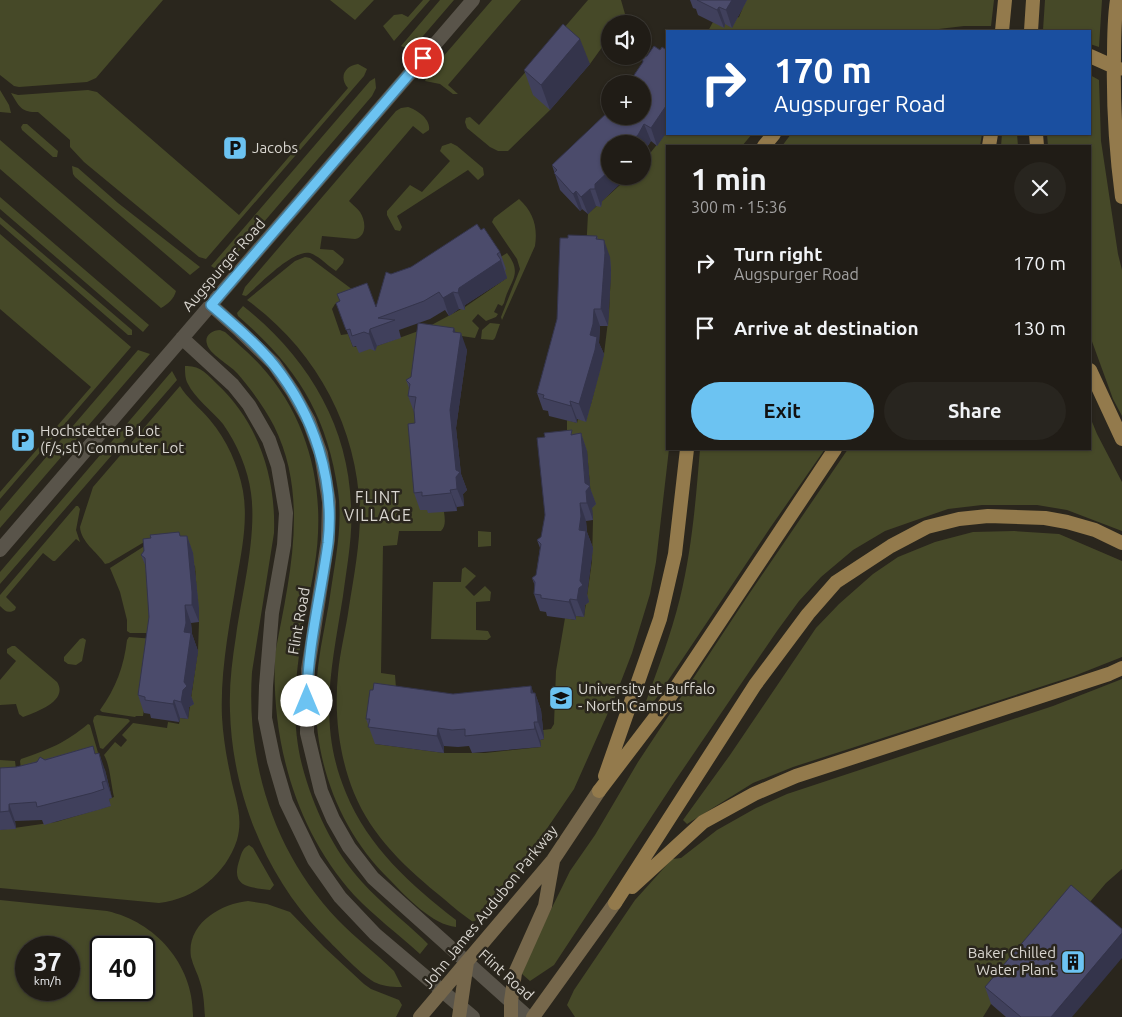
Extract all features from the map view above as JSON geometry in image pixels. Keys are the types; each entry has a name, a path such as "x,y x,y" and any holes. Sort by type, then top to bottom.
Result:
{"main road":[{"path":"1002,30 1005,0"},
{"path":"1031,30 1032,0"},
{"path":"1117,0 1114,16 1113,73 1116,152 1122,197"},
{"path":"1091,56 1122,71"},
{"path":"765,145 773,135"},
{"path":"1091,372 1122,439"},
{"path":"599,791 660,619 675,554 687,450"},
{"path":"599,791 663,707 834,450"},
{"path":"533,1017 615,903 756,685 808,614 836,582 891,546 927,527 959,520 988,516 1044,518 1095,530 1122,542"},
{"path":"615,903 703,822 754,794 796,776 1109,674 1122,668"},
{"name":"John James Audubon Parkway","path":"420,1017 553,860 599,791"},
{"path":"511,1017 515,973 545,906 553,860"},
{"path":"460,1012 467,962"}],"street":[{"name":"Augspurger Road","path":"0,550 473,0"},
{"name":"Flint Road","path":"211,305 274,364 293,392 309,421 321,454 329,502 328,540 308,669 307,733 321,791 333,818 349,847 373,878 528,1017"},
{"name":"Flint Road","path":"182,338 234,385 249,405 269,440 278,466 286,513 284,545 272,613 265,718 274,761 286,802 314,860 340,897 375,934 442,991 460,1012 473,1017"}],"green space":[{"path":"0,0 163,0 96,78 87,82 19,87 14,86 0,75"},
{"path":"330,0 374,0 355,20"},
{"path":"423,0 430,0 394,41 383,26 394,15 402,14 408,17"},
{"path":"440,0 454,0 411,50 401,46"},
{"path":"492,0 521,0 448,85 458,94 453,94 440,84 425,81 429,73"},
{"path":"588,0 621,0 624,15 601,15 601,49 590,64 572,50 539,57"},
{"path":"746,0 994,0 991,26 964,26 930,30 709,30 713,22 724,27 725,24 739,17"},
{"path":"1045,0 1102,0 1099,47 1091,44 1091,30 1043,30"},
{"path":"536,60 550,110 508,151 498,151 490,147 467,128 466,118 470,117 479,125"},
{"path":"358,64 367,69 364,76 206,259 199,257 84,162 70,147 70,140 38,112 21,108 11,93 18,95 88,90 97,92 239,215 348,88 345,84 344,73 349,67"},
{"path":"1091,76 1099,80 1101,141 1122,270 1122,416 1113,399 1091,339 1091,145 1048,145 1047,135 1091,135"},
{"path":"375,78 376,88 372,96 221,272 211,266 370,81"},
{"path":"0,90 9,105 11,113 0,112"},
{"path":"408,107 426,119 429,130 423,134 413,126 349,201 362,216 364,228 359,238 322,236 320,249 333,250 344,259 336,271 313,254 303,253 286,262 246,296 242,295 245,287 396,111"},
{"path":"23,124 27,124 58,151 57,157 53,157 22,130"},
{"path":"666,133 666,135 751,135 743,145 666,145 666,450 669,450 656,562 650,594 632,653 615,697 574,789 520,868 484,915 473,922 417,876 392,851 370,824 354,793 341,750 337,719 339,665 355,572 360,525 357,481 351,450 342,421 329,393 313,367 272,320 247,300 295,261 305,257 310,258 353,290 351,294 335,304 332,309 341,335 348,334 353,347 377,346 424,329 465,307 507,278 499,258 507,253 512,261 515,273 504,303 502,306 498,304 494,312 498,314 496,317 486,321 478,314 472,321 479,328 475,338 448,334 428,510 444,512 444,527 441,531 399,531 397,545 383,546 381,673 395,675 396,688 375,744 444,753 485,753 541,747 540,740 544,739 543,730 551,729 554,724 556,671 565,618 575,620 576,616 584,617 592,561 593,520 587,451 567,449 567,420 577,423 578,419 585,421 591,404 604,354 609,313 611,270 586,252 588,214 620,185 651,185 651,152"},
{"path":"790,135 982,135 980,145 783,145"},
{"path":"1002,135 1017,135 1018,145 1001,145"},
{"path":"0,140 176,291 170,301 161,308 0,169"},
{"path":"451,143 483,168 484,175 478,180 468,170 397,216 402,227 400,231 395,230 387,215 387,211 410,185 422,192 450,161 440,151 442,146"},
{"path":"72,166 78,168 118,203 200,267 190,275 75,177"},
{"path":"0,197 149,325 143,332 0,209"},
{"path":"519,199 531,214 536,232 535,246 502,320 501,317 520,269 517,259 492,222 494,218"},
{"path":"0,217 132,330 132,335 128,335 0,224"},
{"path":"0,234 131,347 0,499 0,492 91,387 0,309"},
{"path":"243,306 286,347 304,369 320,394 342,446 348,475 351,505 350,539 331,671 329,719 337,768 355,813 366,831 392,864 407,879 456,920 456,927 438,921 420,909 371,859 341,813 331,787 323,761 316,706 319,657 338,544 340,517 333,463 326,438 306,393 277,354 238,316 237,313"},
{"path":"490,323 500,324 495,338 493,340 481,339 482,330"},
{"path":"220,330 225,332 252,357 276,384 298,423 312,465 318,510 318,533 301,641 295,712 298,747 307,781 325,827 352,870 377,897 428,944 420,954 362,903 334,869 316,842 302,813 291,782 277,719 275,654 286,597 293,539 294,510 291,481 285,453 266,412 237,373 209,348 206,341 208,336 212,332"},
{"path":"138,350 150,354 0,528 0,511"},
{"path":"185,366 195,367 206,374 232,399 244,416 262,452 272,492 274,533 252,672 251,706 254,740 260,773 269,805 281,836 297,866 316,894 345,927 394,971 402,987 383,985 368,978 321,933 283,885 255,831 237,772 230,711 233,655 252,527 250,484 245,466 233,440 223,424 191,389 186,380"},
{"path":"172,371 177,380 0,584 0,572"},
{"path":"180,386 210,420 227,444 243,491 244,534 226,647 222,699 225,745 239,814 237,840 225,864 217,874 197,890 172,901 159,903 0,888 0,830 56,822 110,806 109,799 114,797 104,755 115,742 121,747 127,740 122,735 133,723 167,728 168,722 179,724 180,718 188,719 198,651 199,622 195,566 151,538 105,564 86,542 80,527 93,487"},
{"path":"1091,419 1122,482 1122,531 1067,510 1037,505 982,505 948,509 922,518 885,531 853,550 821,577 799,601 675,781 554,965 530,981 522,974 533,946 570,871 595,835 638,762 847,450 1091,450"},
{"path":"700,450 824,450 649,709 644,707 664,653 680,598 693,524"},
{"path":"76,506 80,509 76,530 80,542 76,539 55,561 43,553 6,597 16,607 15,610 5,611 0,606 0,595"},
{"path":"478,531 491,532 491,546 478,547"},
{"path":"1014,531 1059,534 1122,561 1122,657 1074,676 793,767 753,783 687,824 683,820 730,755 816,628 839,604 873,574 898,557 935,542 973,532"},
{"path":"154,540 156,633 130,633 127,631 127,620 120,592 110,568"},
{"path":"465,567 476,576 465,587 474,596 485,586 491,592 490,601 476,602 476,630 488,631 491,637 487,640 431,639 433,582 461,582 462,569"},
{"path":"129,637 155,639 143,716 135,717 102,712 100,710 111,693 118,676"},
{"path":"83,638 86,640 82,661 76,665 68,664 64,661 64,657"},
{"path":"15,646 57,682 60,689 59,695 49,705 23,717 19,714 16,704 0,705 0,680 16,661 7,653 7,649"},
{"path":"1122,679 1122,869 1106,883 1084,909 991,1004 983,1017 575,1017 567,1005 574,990 635,900 672,859 681,858 717,830 756,808 787,794 1053,706"},
{"path":"97,715 128,719 130,721 103,749 100,748 93,721"},
{"path":"88,724 90,725 101,763 23,784 21,759 57,745"},
{"path":"0,760 15,761 18,785 0,785"},
{"path":"249,845 253,848 274,885 270,890 247,886 239,880 237,867 242,852"},
{"path":"0,900 107,911 141,925 156,936 169,949 179,964 187,980 192,998 193,1017 0,1017"},
{"path":"248,901 267,904 290,912 364,984 371,989 399,1000 402,1005 396,1017 205,1017 201,986 191,957 191,945 194,935 199,926 216,911"}],"building":[{"path":"697,0 732,0 726,10 719,7 717,10"},
{"path":"563,24 580,39 541,85 524,70"},
{"path":"654,46 660,50 662,47 666,50 666,106 651,128 646,125 651,125 651,75 634,75 641,65 651,65 651,50"},
{"path":"601,119 601,125 643,125 638,135 601,135 601,178 595,184 595,189 590,189 581,197 576,191 573,194 554,173 557,170 552,165"},
{"path":"477,224 481,230 484,228 500,252 497,254 501,260 459,288 458,293 453,292 443,298 439,292 424,301 378,318 395,320 370,329 369,334 364,332 352,336 350,329 346,330 336,303 340,301 337,294 367,283 376,307 386,272 391,274 411,267"},
{"path":"568,235 597,236 596,239 604,240 605,253 601,309 594,309 590,335 597,337 595,350 579,404 570,401 571,406 543,398 544,395 537,393 557,319 560,238 568,238"},
{"path":"418,323 454,328 453,332 461,333 450,410 456,470 460,472 456,477 457,489 450,490 451,493 422,496 422,492 414,493 408,424 415,423 416,397 408,396 410,384 406,380 411,377"},
{"path":"572,430 571,435 581,433 585,483 590,486 586,491 587,503 580,503 579,530 586,531 580,581 583,585 579,588 577,600 570,599 569,602 541,598 541,595 534,594 535,582 532,578 536,575 541,544 537,540 541,537 545,515 537,438 545,437 544,433"},
{"path":"179,532 180,536 187,536 192,605 185,605 186,623 184,632 191,633 184,682 187,686 183,690 181,702 174,700 173,704 145,700 145,697 138,695 149,617 145,558 141,555 144,551 143,539 151,538 150,535"},
{"path":"374,683 453,694 531,686 531,693 535,693 538,722 534,722 535,729 465,736 465,729 438,728 437,736 368,727 370,719 366,719 370,690 373,690"},
{"path":"93,746 95,754 99,753 106,781 102,782 104,789 37,807 36,802 9,804 9,811 0,812 0,768 16,767 37,762 40,757 45,760"},
{"name":"Baker Chilled Water Plant","path":"1071,885 1122,929 1122,933 1051,1017 1021,1017 985,987"}],"place":[{"name":"Jacobs","path":"235,148"},
{"name":"Hochstetter B Lot (f/s,st) Commuter Lot","path":"23,440"},
{"name":"University at Buffalo - North Campus","path":"561,698"},
{"name":"Baker Chilled Water Plant","path":"1073,962"}],"district":[{"name":"FLINT VILLAGE","path":"378,506"}],"route":[{"path":"307,701 308,669 328,540 329,502 321,454 309,421 293,392 274,364 211,305 423,58"}]}
